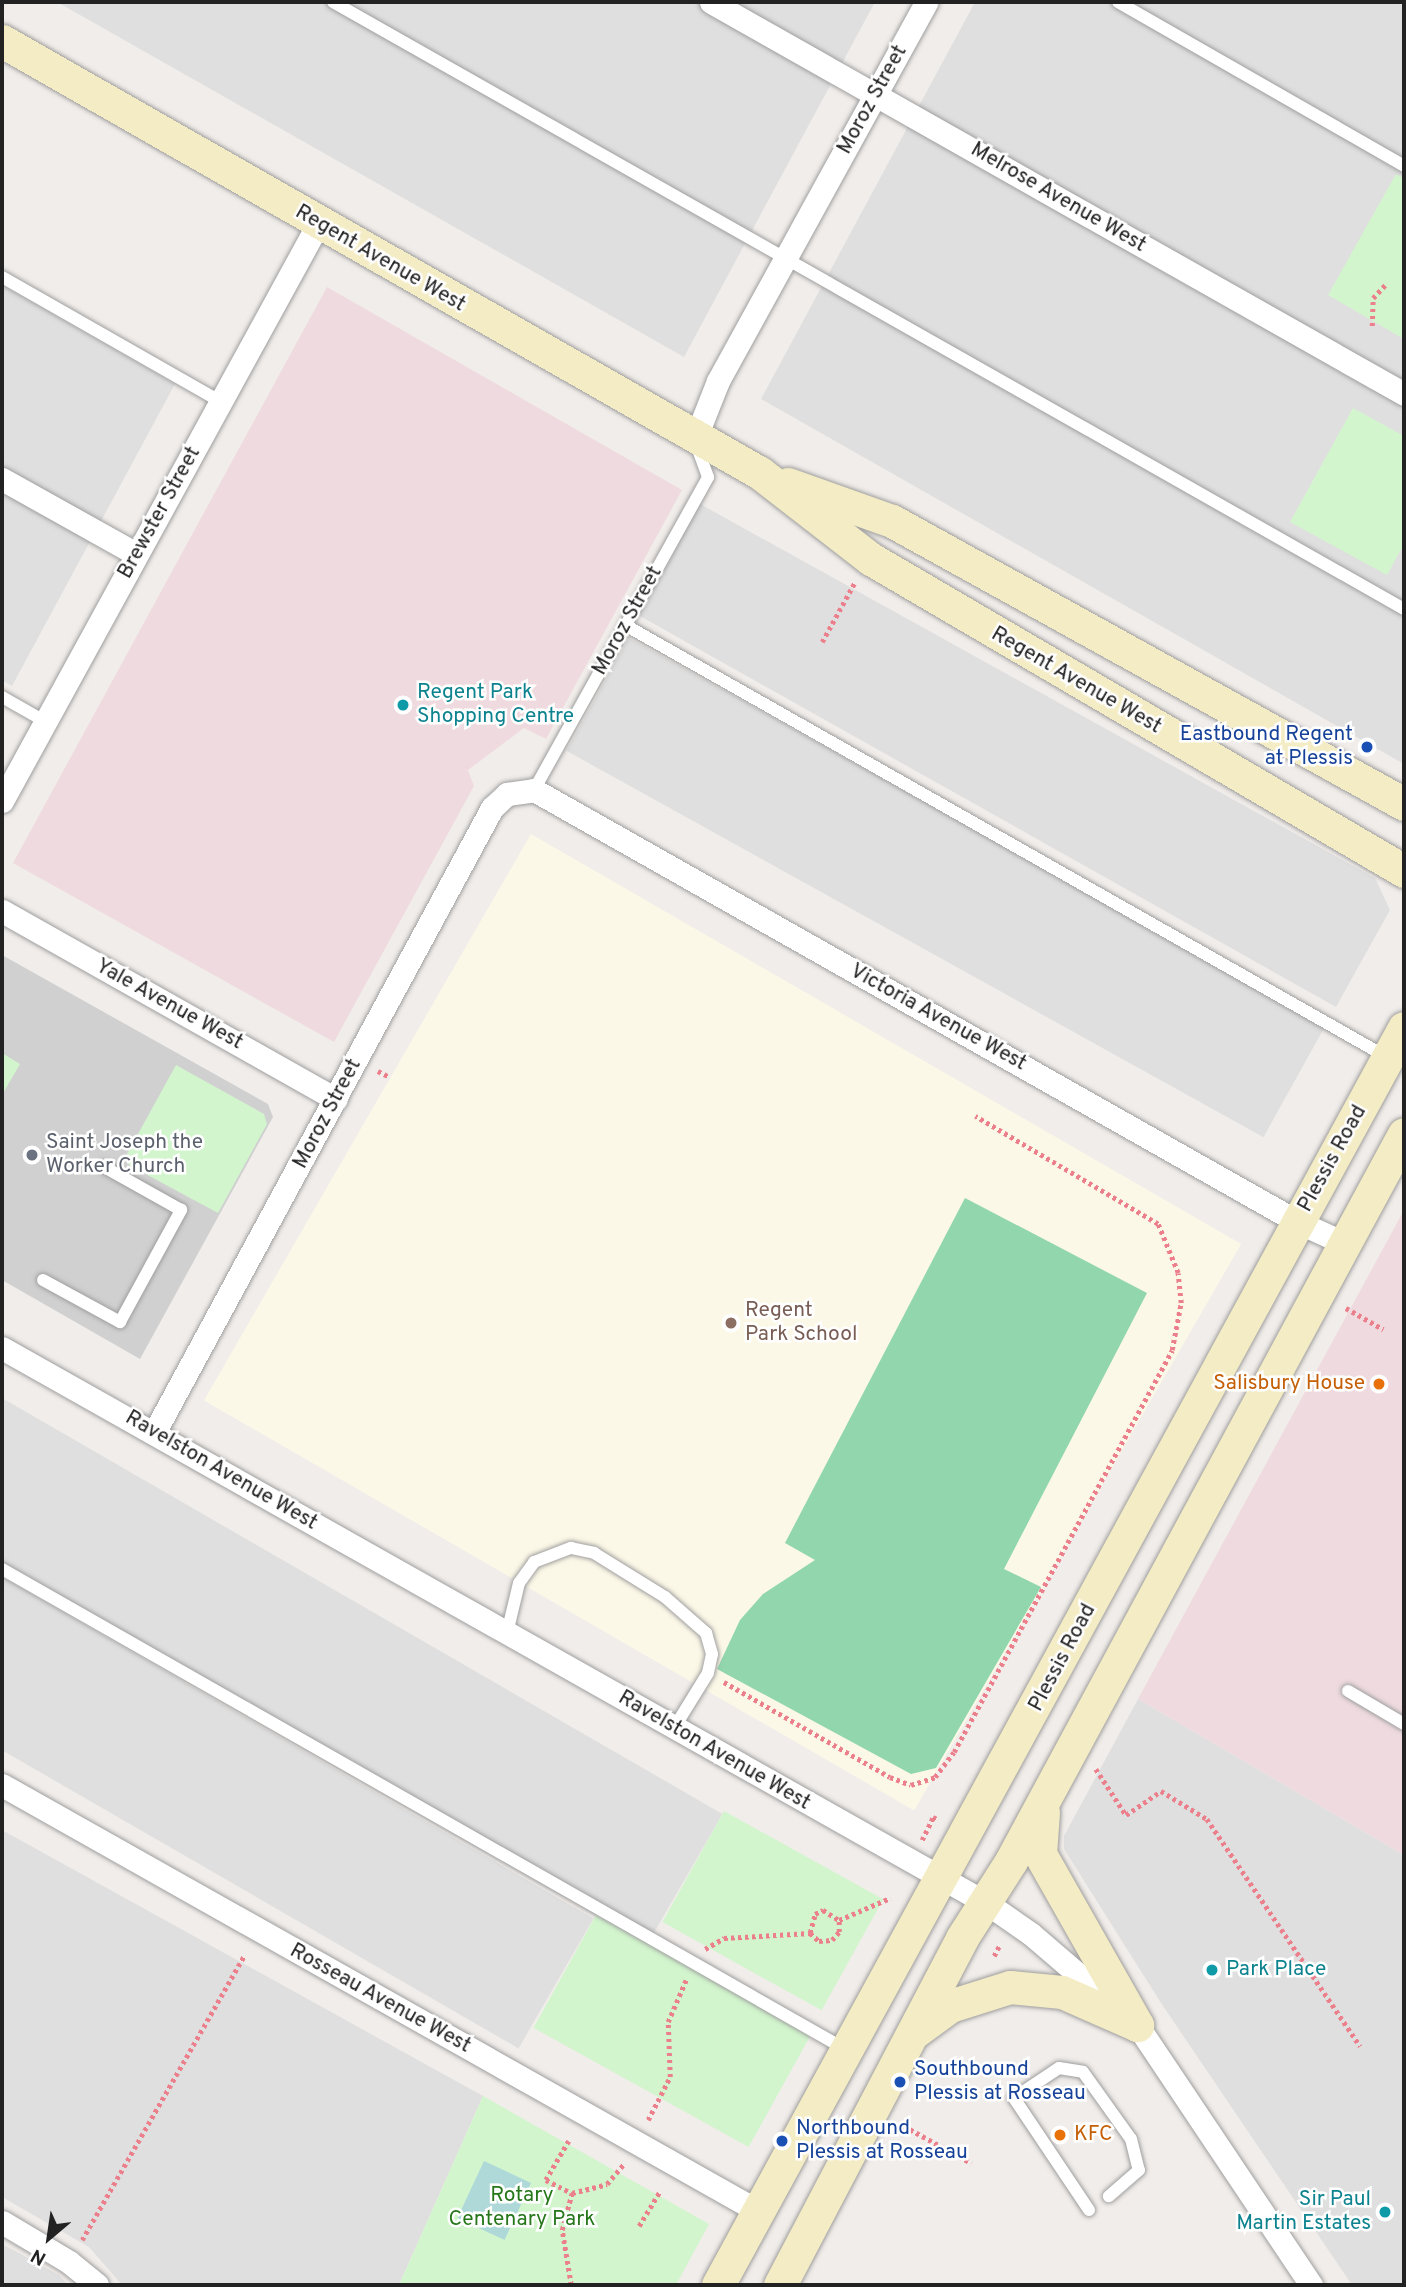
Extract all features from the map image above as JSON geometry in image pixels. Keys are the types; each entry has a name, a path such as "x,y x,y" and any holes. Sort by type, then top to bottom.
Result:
{"main road":[{"name":"Regent Avenue West","path":"2,41 695,439 760,473 892,521 1404,804"},
{"name":"Regent Avenue West","path":"760,473 871,559 1404,872"},
{"name":"Plessis Road","path":"718,2285 845,2049 942,1880 1404,1028"},
{"path":"780,2285 964,1934 988,1904 1404,1134"},
{"path":"1046,1798 1038,1832 1040,1854 1137,2025"},
{"path":"909,2036 950,2006 1010,1987 1062,1992 1137,2025"}],"street":[{"name":"Melrose Avenue West","path":"711,2 1404,394"},
{"name":"Moroz Street","path":"695,439 718,381 926,2"},
{"name":"Brewster Street","path":"2,801 318,224"},
{"path":"2,479 136,554"},
{"name":"Moroz Street","path":"155,1433 492,808 507,794 534,790"},
{"name":"Victoria Avenue West","path":"534,790 1298,1222 1344,1243"},
{"name":"Yale Avenue West","path":"2,911 336,1099"},
{"name":"Ravelston Avenue West","path":"2,1348 988,1904 1070,1964 1137,2025 1311,2285"},
{"name":"Rosseau Avenue West","path":"2,1785 758,2211"},
{"path":"2,2222 69,2262 97,2285"}],"lane":[{"path":"333,2 1404,609"},
{"path":"1118,2 1404,166"},
{"path":"2,277 221,402"},
{"name":"Moroz Street","path":"534,790 708,477 695,439"},
{"path":"625,625 1389,1058"},
{"path":"2,696 46,722"},
{"path":"43,1280 120,1322 181,1210 104,1167"},
{"path":"507,1633 519,1583 534,1562 571,1548 594,1553 688,1614 706,1633 712,1654 708,1673 674,1728"},
{"path":"2,1569 845,2049"},
{"path":"1348,1691 1404,1724"},
{"path":"1089,2210 1014,2098 1059,2068 1083,2072 1131,2138 1139,2171 1109,2196"}],"path":[{"path":"1372,326 1373,298 1386,284"},
{"path":"822,642 855,582"},
{"path":"708,1673 890,1777 911,1784 935,1777 954,1752 1172,1350 1181,1303 1178,1273 1158,1224 975,1116"},
{"path":"1346,1308 1383,1329"},
{"path":"1096,1769 1126,1815 1161,1791 1207,1819 1360,2046"},
{"path":"922,1840 933,1817"},
{"path":"810,1933 816,1914 823,1910 839,1920"},
{"path":"994,1956 999,1946"},
{"path":"69,2262 244,1956"},
{"path":"904,2126 971,2163"},
{"path":"569,2141 546,2180 572,2193 612,2181 636,2143"},
{"path":"571,2285 562,2230 572,2193"},
{"path":"639,2226 659,2193"}],"shaded area":[{"path":"57,2 875,2 684,357"},
{"path":"975,2 1404,2 1404,764 761,399"},
{"path":"2,285 175,384 12,686 2,680"},
{"path":"327,287 682,490 546,739 524,728 468,770 474,786 334,1042 13,863"},
{"path":"700,504 1375,878 1390,910 1336,1007 640,616"},
{"path":"629,638 1326,1024 1264,1137 566,751"},
{"name":"Regent Park School","path":"531,834 1241,1244 914,1810 204,1400"},
{"path":"2,955 268,1104 273,1117 140,1359 2,1280"},
{"path":"1404,1210 1404,1855 1138,1699"},
{"path":"2,1398 723,1814 647,1945 2,1572"},
{"path":"2,1577 593,1918 518,2048 2,1750"},
{"path":"1138,1699 1404,1855 1404,2285 1352,2285 1161,2003 1064,1849 1064,1836"},
{"path":"2,1830 483,2096 399,2285 122,2285 89,2247 2,2197"},
{"path":"2,2244 59,2275 68,2285 2,2285"}],"green space":[{"path":"1396,174 1404,178 1404,339 1328,295"},
{"path":"1353,408 1404,436 1404,544 1387,575 1290,522"},
{"path":"2,1053 20,1064 2,1095"},
{"path":"176,1065 264,1114 267,1124 218,1213 129,1165 127,1154"},
{"path":"965,1198 1147,1293 1004,1569 1041,1587 936,1768 911,1774 717,1669 740,1620 763,1594 815,1560 785,1543"},
{"path":"724,1811 883,1899 822,2010 662,1922"},
{"path":"596,1915 811,2034 749,2147 533,2028"},
{"name":"Rotary Centenary Park","path":"483,2096 709,2224 676,2285 399,2285"}],"water":[{"path":"484,2161 531,2183 505,2240 457,2218"}],"place":[{"name":"Regent Park Shopping Centre","path":"403,705"},
{"name":"Eastbound Regent at Plessis","path":"1367,747"},
{"name":"Saint Joseph the Worker Church","path":"32,1155"},
{"name":"Regent Park School","path":"731,1323"},
{"name":"Salisbury House","path":"1379,1384"},
{"name":"Park Place","path":"1212,1970"},
{"name":"Southbound Plessis at Rosseau","path":"900,2082"},
{"name":"KFC","path":"1060,2135"},
{"name":"Northbound Plessis at Rosseau","path":"782,2141"},
{"name":"Sir Paul Martin Estates","path":"1385,2212"}]}
